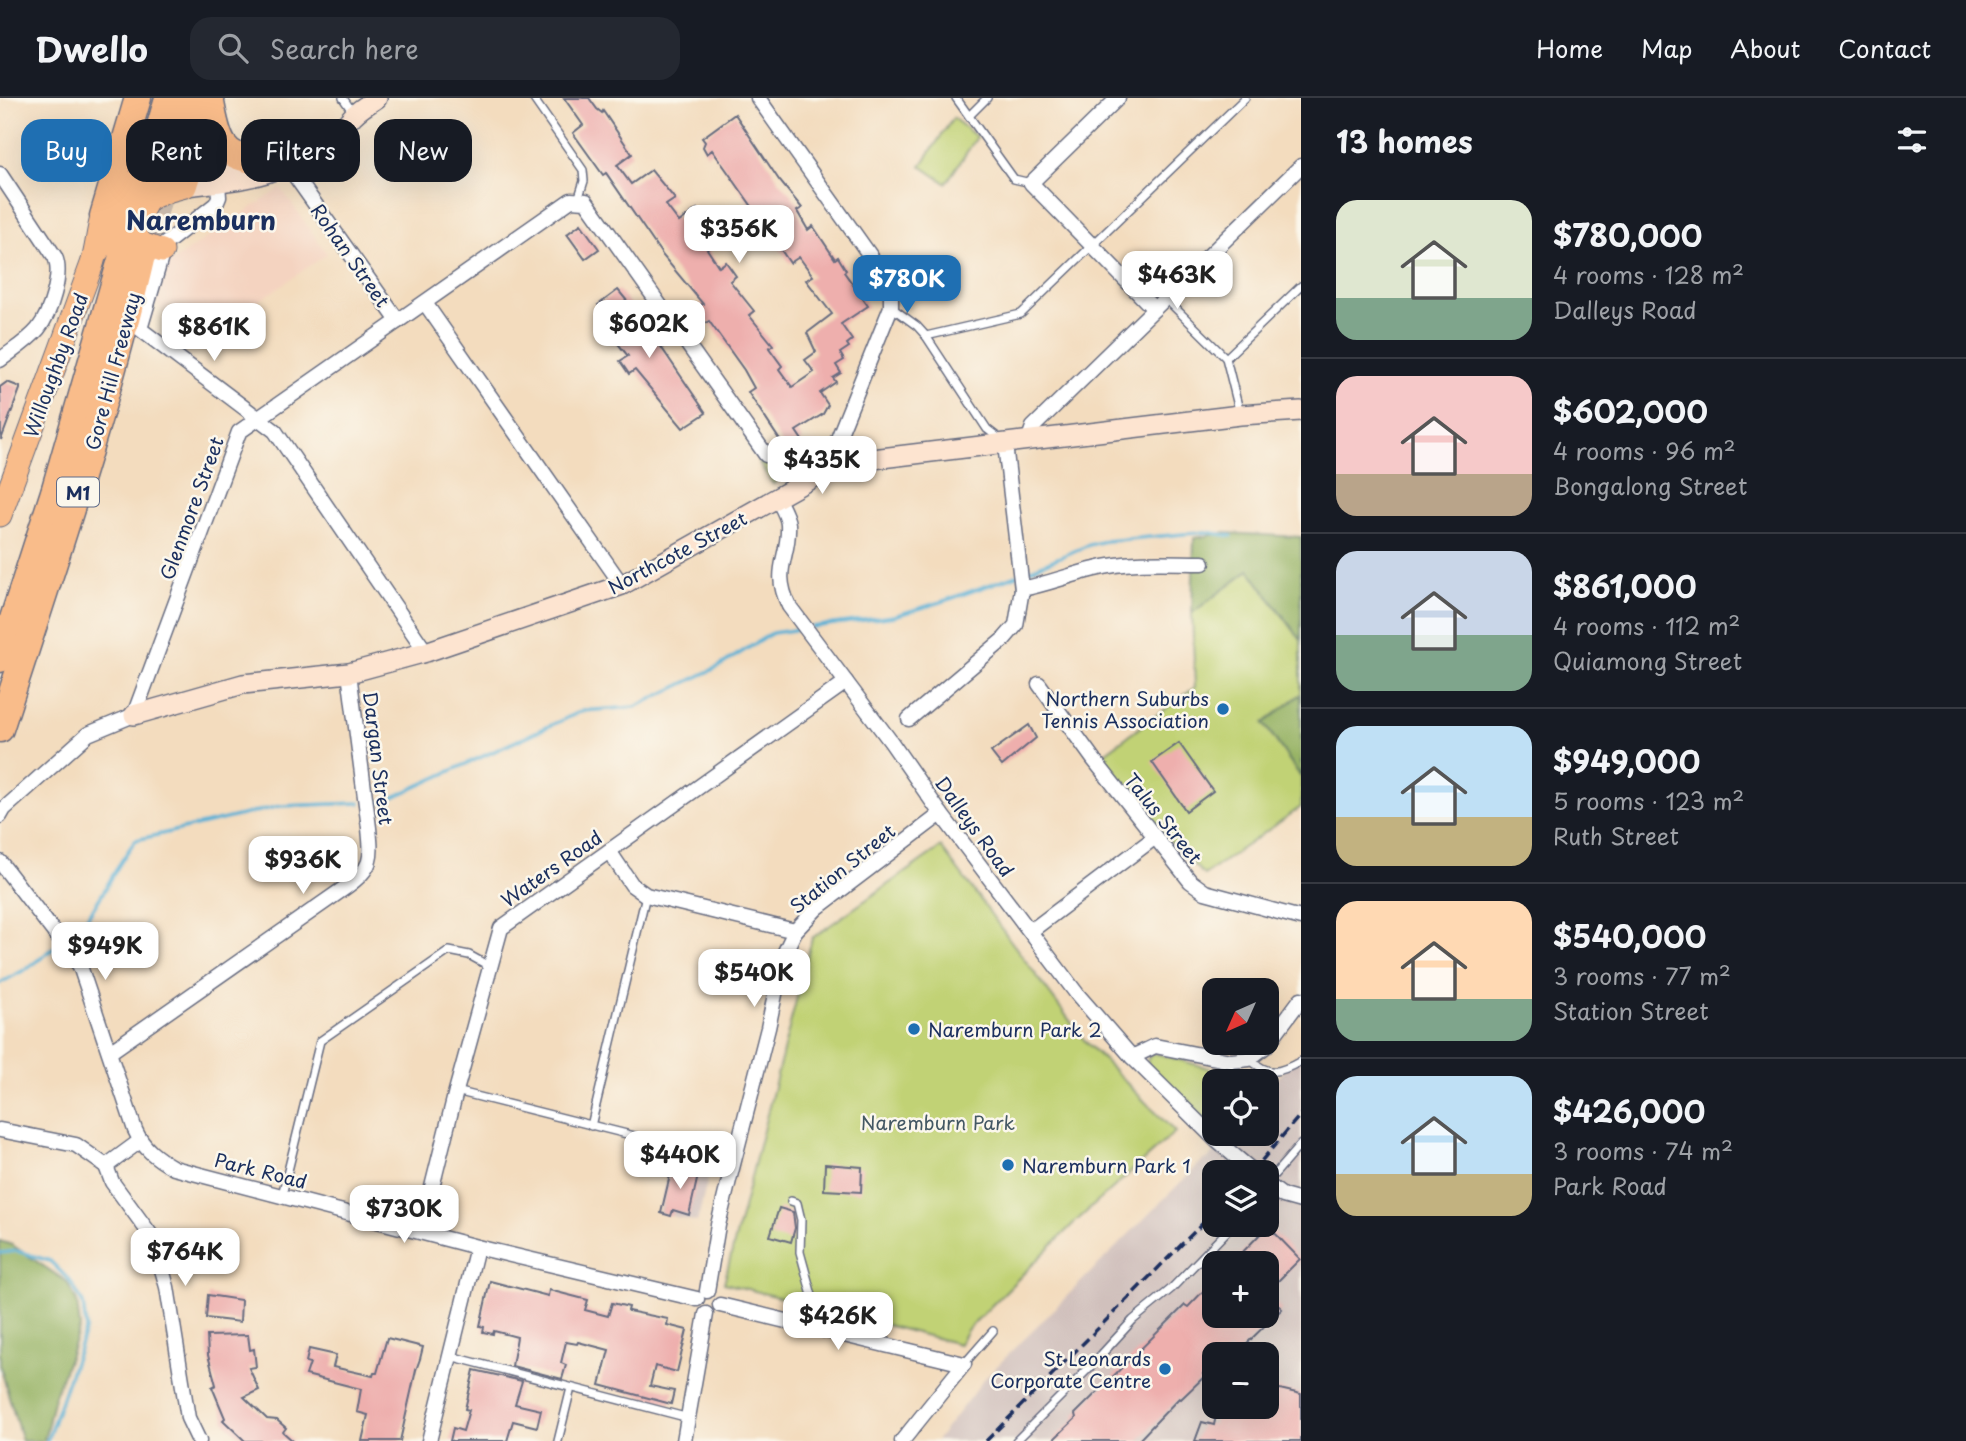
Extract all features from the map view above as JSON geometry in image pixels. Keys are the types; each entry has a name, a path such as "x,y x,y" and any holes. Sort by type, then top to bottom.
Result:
{"highway":[{"path":"103,216 138,98"},
{"path":"168,98 170,119"},
{"path":"196,119 204,100"},
{"path":"204,100 223,145 241,158"},
{"name":"Gore Hill Freeway","path":"0,659 54,492 143,250"},
{"name":"Gore Hill Freeway","path":"0,729 74,506 122,342 143,250"}],"main road":[{"name":"Willoughby Road","path":"0,515 95,255 103,216 109,203 136,182"},
{"name":"Willoughby Road","path":"95,255 124,217 148,198 161,182"},
{"path":"143,250 135,234 136,221 148,198"}],"street":[{"name":"Willoughby Road","path":"349,106 377,98"},
{"path":"758,98 881,271 891,293 891,307 831,456 856,461 1240,415 1301,411"},
{"path":"1118,98 1031,183 1154,309"},
{"path":"1028,441 1033,427 1301,166"},
{"path":"0,174 58,263 58,274 39,328 0,360"},
{"name":"Willoughby Road","path":"218,183 241,179"},
{"name":"Rohan Street","path":"300,182 398,321"},
{"path":"218,183 219,197 216,204 167,242 143,250 140,330 275,431 426,652"},
{"name":"Glenmore Street","path":"134,715 239,432 571,200 582,201"},
{"path":"582,201 766,455"},
{"path":"425,303 622,585"},
{"path":"909,719 1004,639 1016,625 1022,589 1006,444"},
{"name":"Northcote Street","path":"0,816 4,809 88,734 134,715 243,684 349,673 426,652 622,585 814,477 824,469 831,456"},
{"name":"Dalleys Road","path":"777,498 788,522 780,571 781,590 789,606 1077,994 1132,1057 1240,1160"},
{"path":"1022,589 1097,568 1155,563 1203,563"},
{"name":"Dargan Street","path":"110,1052 361,876 368,867 371,853 369,828 349,673"},
{"name":"Waters Road","path":"421,1231 501,928 845,682"},
{"name":"Talus Street","path":"1038,684 1154,838 1190,881 1205,892 1300,914"},
{"name":"Station Street","path":"702,1295 783,957 795,931 817,908 941,814"},
{"path":"1031,931 1154,838"},
{"path":"609,851 632,885 646,895 795,931"},
{"path":"0,862 80,966 110,1052 140,1141 106,1166"},
{"path":"1132,1057 1155,1046 1231,1061 1249,1059 1266,1046 1301,999"},
{"path":"0,1130 76,1145 106,1166 112,1182 153,1238 167,1287 188,1418 199,1441"},
{"name":"Park Road","path":"140,1141 158,1158 174,1168 477,1247 702,1295"},
{"path":"1279,1193 1301,1201"},
{"path":"429,1441 477,1247"},
{"path":"716,1294 720,1305 714,1313 706,1314 698,1307 702,1295 716,1294"},
{"path":"720,1305 964,1364 902,1441"},
{"path":"686,1441 706,1314"}],"lane":[{"path":"533,98 583,170 582,201"},
{"path":"956,98 1014,179 1031,183"},
{"path":"969,116 988,98"},
{"path":"926,335 1021,314 1245,98"},
{"path":"1226,358 1301,286"},
{"path":"1165,298 1226,358 1240,415"},
{"path":"891,307 926,335 987,429 1006,444"},
{"path":"591,1126 646,895"},
{"path":"282,1195 320,1041 449,951 469,955 489,966"},
{"path":"1249,1059 1267,1072 1289,1068 1301,1061"},
{"path":"456,1091 733,1161"},
{"path":"1279,1169 1301,1144"},
{"path":"791,1201 797,1203 801,1220 800,1252 813,1299 806,1326"},
{"path":"1016,1441 1133,1320 1171,1289 1221,1237"},
{"path":"964,1364 993,1331"},
{"path":"450,1356 690,1418"},
{"path":"558,1441 571,1388"}],"shaded area":[{"path":"281,188 327,254 195,345 175,331 156,302 168,264"},
{"path":"1301,1052 1301,1441 936,1441 985,1378 1202,1161 1202,1237 1279,1237 1279,1160 1204,1160 1218,1146 1279,1146 1279,1077"},
{"path":"674,1151 712,1163 697,1222 659,1213"}],"green space":[{"path":"953,118 977,137 946,183 921,166"},
{"path":"780,449 794,469 773,484 759,463"},
{"path":"1224,533 1301,537 1301,640 1249,570 1192,613 1194,538"},
{"name":"Northern Suburbs Tennis Association","path":"1249,570 1301,640 1301,694 1264,724 1301,777 1301,807 1204,875 1159,830 1102,755 1195,687 1192,613"},
{"path":"1301,694 1301,777 1264,723"},
{"name":"Naremburn Park","path":"941,847 1085,1041 1175,1132 1073,1224 967,1330 959,1344 724,1283 812,938"},
{"path":"1158,1054 1212,1069 1202,1069 1202,1121 1147,1064 1148,1058"},
{"path":"0,1241 12,1245 67,1282 77,1302 80,1327 53,1401 44,1441 22,1441 0,1366"}],"building":[{"path":"564,98 589,98 597,109 602,113 603,111 632,154 617,165 631,184 651,170 675,199 666,205 679,222 697,209 708,224 698,231 709,247 707,249 719,267 726,262 736,276 730,281 754,311 749,315 773,345 769,348 792,387 814,372 805,360 816,352 807,333 832,314 806,280 813,276 799,257 790,263 765,230 763,232 748,211 753,208 712,150 707,154 702,138 735,114 779,180 802,208 797,211 808,230 813,226 835,259 838,257 846,270 844,272 868,306 841,324 852,340 847,344 849,347 840,353 844,360 836,365 841,373 833,378 836,382 820,393 828,405 823,414 796,431 802,440 787,451 748,392 754,388 744,370 709,321 704,324 694,310 703,304 663,256 606,173 603,175 573,133 583,125"},
{"path":"581,224 599,249 585,259 567,234"},
{"path":"618,290 642,319 706,413 683,428 635,370 629,374 620,361 628,356 603,325 609,321 598,305"},
{"path":"7,382 20,389 1,440 0,387"},
{"path":"1029,725 1036,738 1002,766 991,752"},
{"path":"1179,743 1213,791 1186,811 1152,762"},
{"path":"825,1164 862,1167 861,1192 824,1190"},
{"path":"672,1167 699,1171 689,1215 673,1210 671,1216 661,1213"},
{"path":"779,1208 793,1212 795,1228 791,1242 770,1236"},
{"path":"1257,1237 1279,1237 1300,1259 1279,1280 1279,1251 1244,1251"},
{"path":"490,1281 548,1296 549,1290 588,1300 585,1310 608,1316 612,1303 629,1307 628,1311 668,1319 667,1325 687,1330 677,1372 655,1366 650,1386 674,1391 671,1404 600,1385 609,1350 578,1342 566,1342 561,1363 566,1365 562,1379 512,1366 517,1337 494,1331 493,1334 483,1332 484,1327 480,1326"},
{"name":"St Leonards Corporate Centre","path":"1202,1292 1202,1328 1263,1328 1248,1342 1202,1342 1202,1379 1179,1398 1138,1441 1052,1441 1076,1418 1075,1414 1185,1305 1188,1307"},
{"path":"208,1295 241,1300 240,1322 206,1318"},
{"path":"248,1335 250,1350 254,1349 256,1367 249,1368 259,1390 244,1397 267,1419 277,1420 286,1428 283,1432 293,1441 245,1441 223,1420 225,1418 212,1387 216,1385 208,1355 207,1336"},
{"path":"387,1338 423,1347 400,1441 362,1441 368,1415 357,1412 361,1389 306,1375 310,1363 306,1362 309,1349 336,1355 333,1367 373,1376 377,1373"},
{"path":"474,1370 522,1381 515,1404 541,1410 537,1427 513,1421 507,1441 450,1441 453,1428 463,1431 469,1410 465,1409"},
{"path":"1279,1389 1301,1394 1301,1441 1195,1441 1202,1422 1214,1425 1215,1419 1279,1419"}],"waterway":[{"path":"1024,572 1105,541 1206,532 1232,536"},
{"path":"812,627 894,616 1017,575"},
{"path":"368,803 383,802 582,711 635,707 718,667 772,633 801,629"},
{"path":"65,940 86,919 136,840 280,806 360,803"},
{"path":"0,983 28,968 58,945"},
{"path":"0,1253 17,1251 50,1261 70,1281 83,1303 86,1328 47,1441"}],"tunnel":[{"path":"143,251 164,182"}],"railway":[{"path":"1262,1160 1301,1114"},
{"path":"986,1441 1202,1224"}],"place":[{"name":"Northern Suburbs Tennis Association","path":"1223,709"},
{"name":"Naremburn Park 2","path":"914,1029"},
{"name":"Naremburn Park 1","path":"1008,1165"},
{"name":"St Leonards Corporate Centre","path":"1165,1369"}],"district":[{"name":"Naremburn","path":"201,219"}]}
